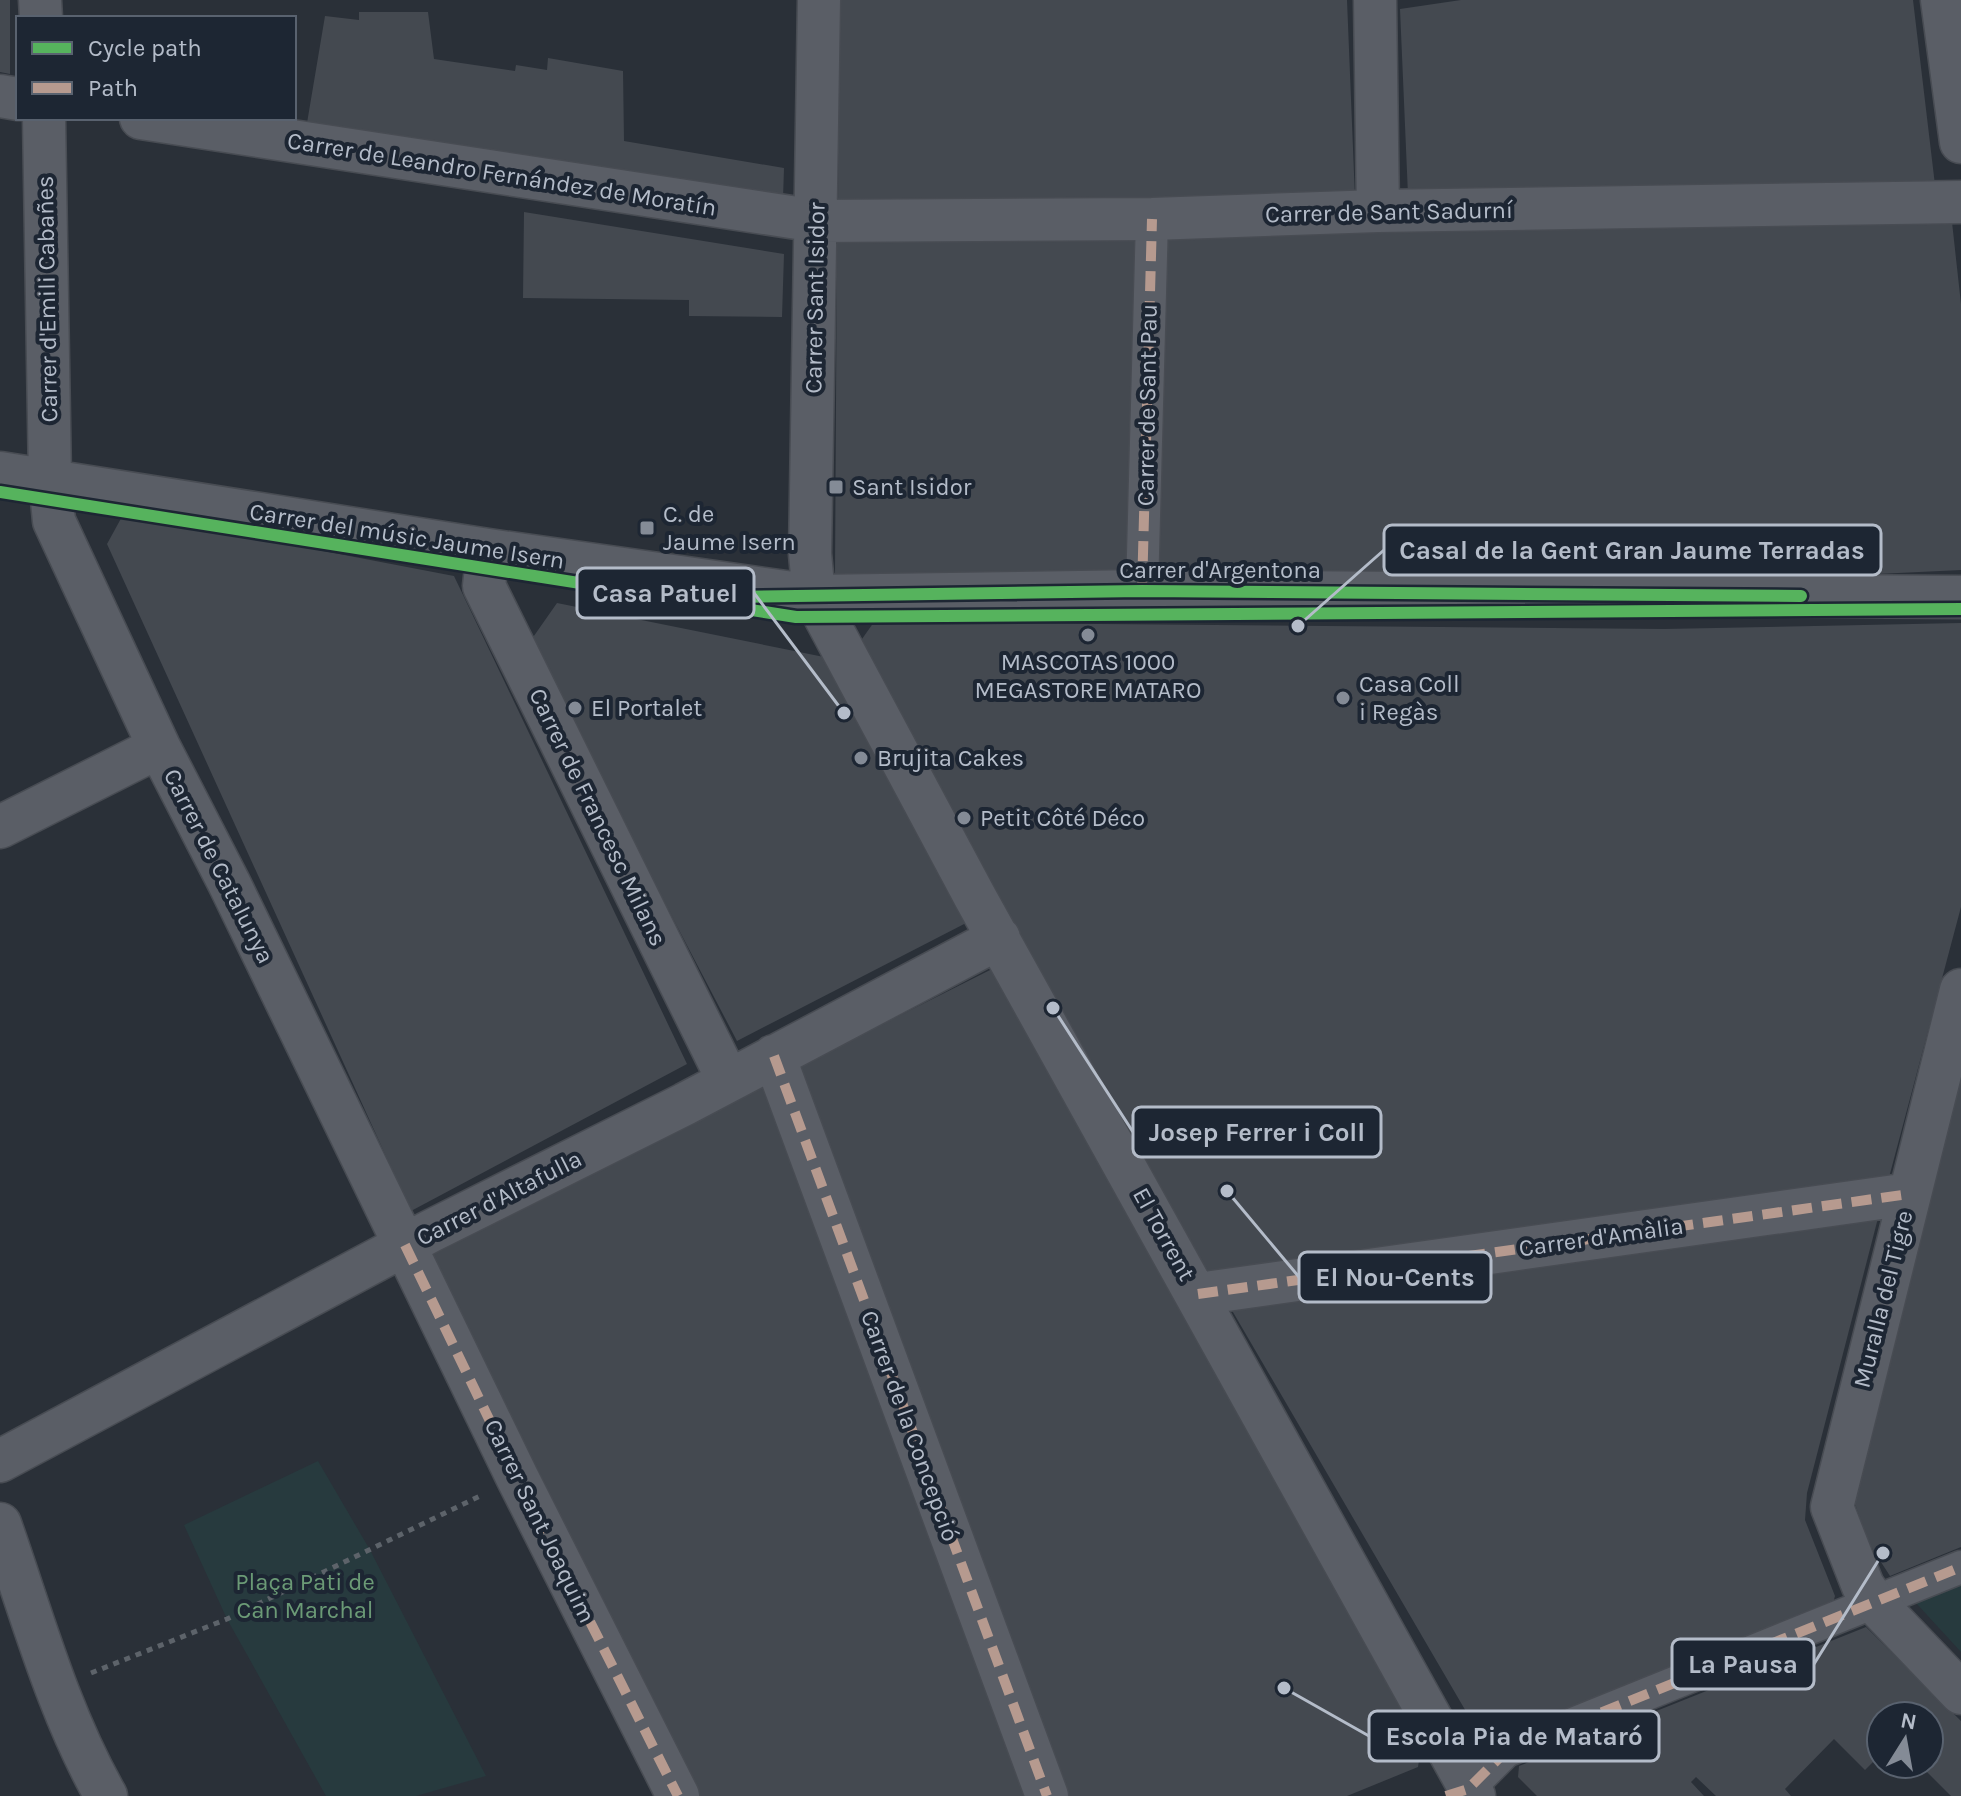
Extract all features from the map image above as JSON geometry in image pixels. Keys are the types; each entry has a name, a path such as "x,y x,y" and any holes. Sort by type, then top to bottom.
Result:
{"street":[{"name":"Carrer Sant Isidor","path":"814,596 810,554 819,0"},
{"path":"1378,0 1378,211"},
{"path":"1942,0 1961,142"},
{"name":"Carrer d'Emili Cabañes","path":"44,120 50,480"},
{"name":"Carrer de Leandro Fernández de Moratín","path":"154,120 817,221"},
{"name":"Carrer de Sant Sadurní","path":"817,221 1152,219 1378,211 1961,202"},
{"name":"Carrer de Sant Pau","path":"1142,591 1152,219"},
{"name":"Carrer del músic Jaume Isern","path":"0,473 488,550 814,596"},
{"name":"Carrer de Catalunya","path":"50,480 54,521 159,747 405,1245"},
{"name":"Carrer de Francesc Milans","path":"488,550 484,586 728,1080"},
{"name":"Carrer d'Argentona","path":"814,596 1142,591 1961,597"},
{"name":"El Torrent","path":"814,596 999,938 1198,1294 1463,1794"},
{"path":"0,827 159,747"},
{"name":"Carrer d'Altafulla","path":"0,1461 405,1245 999,938"},
{"name":"Muralla del Tigre","path":"1961,990 1832,1507 1863,1586 1874,1602 1961,1693"},
{"name":"Carrer de la Concepció","path":"774,1056 1047,1796"},
{"name":"Carrer d'Amàlia","path":"1198,1294 1909,1194"},
{"name":"Carrer Sant Joaquim","path":"405,1245 517,1477 678,1796"},
{"path":"0,1524 57,1687 89,1766 106,1796"},
{"path":"1463,1794 1506,1751 1961,1567"}],"path":[{"path":"57,1687 227,1619 517,1477"}],"green space":[{"name":"Plaça Pati de Can Marchal","path":"318,1461 370,1550 486,1776 416,1796 326,1796 227,1619 184,1525"},
{"path":"1961,1585 1961,1652 1916,1603"}],"building":[{"path":"0,0 10,0 10,74 0,72"},
{"path":"840,0 1347,0 1355,198 838,204"},
{"path":"1461,0 1913,0 1935,185 1408,195 1400,9"},
{"path":"359,12 428,12 434,59 515,71 516,65 547,70 548,58 623,71 624,141 784,168 783,199 307,123 325,16 359,20"},
{"path":"524,212 784,254 782,317 689,316 689,300 523,298"},
{"path":"1951,213 1961,304 1961,570 1835,576 1152,577 1163,230"},
{"path":"837,231 1139,231 1126,577 835,575"},
{"path":"124,513 454,576 687,1064 411,1211 107,544"},
{"path":"557,603 824,657 968,922 737,1041 529,643"},
{"path":"874,622 1664,629 1961,623 1961,907 1887,1185 1211,1277 940,804 862,639"},
{"path":"994,968 1422,1741 1418,1767 1347,1796 1062,1796 799,1066"},
{"path":"1961,1072 1961,1547 1890,1576 1868,1542 1853,1498"},
{"path":"769,1078 1033,1796 700,1796 429,1256"},
{"path":"1878,1218 1807,1493 1805,1520 1835,1596 1833,1603 1485,1744 1230,1307"},
{"path":"1866,1627 1940,1700 1865,1700 1865,1770 1834,1739 1785,1789 1791,1796 1716,1796 1696,1777 1691,1782 1704,1796 1537,1796 1518,1777 1519,1766"},
{"path":"1945,1705 1961,1721 1961,1796 1951,1796 1935,1780 1945,1780"}],"marked path":[{"path":"1142,591 1152,219"},
{"path":"774,1056 1047,1796"},
{"path":"1198,1294 1909,1194"},
{"path":"405,1245 517,1477 678,1796"},
{"path":"1446,1796 1468,1789 1506,1751 1961,1567"}],"cycle path":[{"path":"0,492 796,617 1961,609"},
{"path":"729,597 1142,591 1801,596"}],"place":[{"name":"Sant Isidor","path":"836,487"},
{"name":"C. de Jaume Isern","path":"647,528"},
{"name":"Casal de la Gent Gran Jaume Terradas","path":"1298,626"},
{"name":"MASCOTAS 1000 MEGASTORE MATARO","path":"1088,635"},
{"name":"Casa Coll i Regàs","path":"1343,698"},
{"name":"El Portalet","path":"575,708"},
{"name":"Casa Patuel","path":"844,713"},
{"name":"Brujita Cakes","path":"861,758"},
{"name":"Petit Côté Déco","path":"964,818"},
{"name":"Josep Ferrer i Coll","path":"1053,1008"},
{"name":"El Nou-Cents","path":"1227,1191"},
{"name":"La Pausa","path":"1883,1553"},
{"name":"Escola Pia de Mataró","path":"1284,1688"}]}
